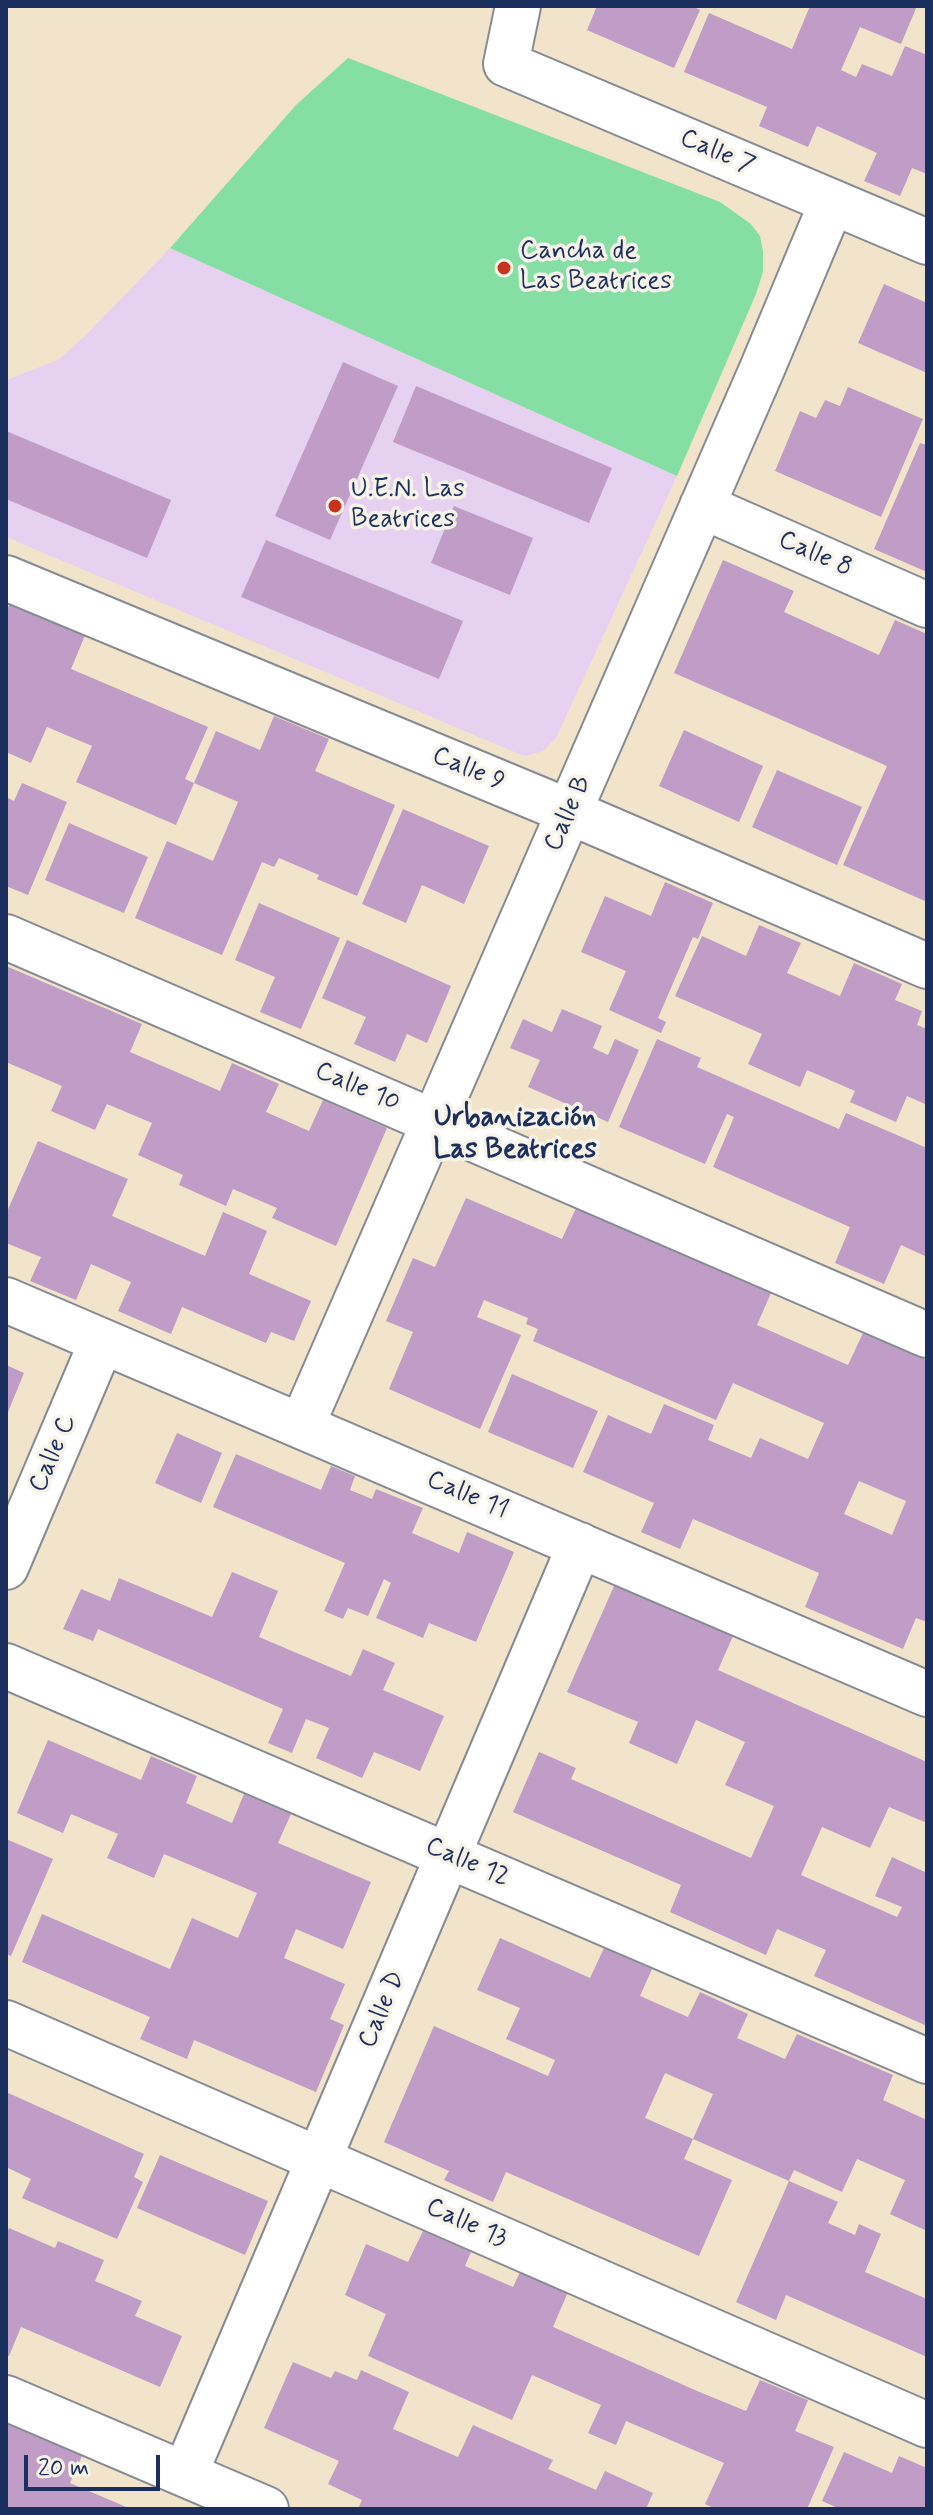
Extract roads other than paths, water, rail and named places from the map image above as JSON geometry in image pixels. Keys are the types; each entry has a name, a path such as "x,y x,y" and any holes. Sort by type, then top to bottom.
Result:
{"street":[{"name":"Calle 7","path":"518,6 506,64 927,242"},
{"name":"Calle B","path":"302,1425 832,202"},
{"name":"Calle 8","path":"702,506 927,605"},
{"name":"Calle 9","path":"6,578 570,812 927,966"},
{"name":"Calle 10","path":"6,937 927,1335"},
{"name":"Calle 11","path":"6,1300 927,1694"},
{"name":"Calle C","path":"6,1567 102,1341"},
{"name":"Calle D","path":"185,2474 580,1545"},
{"name":"Calle 12","path":"6,1666 927,2061"},
{"name":"Calle 13","path":"6,2023 927,2425"},
{"path":"6,2398 266,2509"}],"place":[{"name":"Cancha de Las Beatrices","path":"504,268"},
{"name":"U.E.N. Las Beatrices","path":"335,506"}],"district":[{"name":"Urbanización Las Beatrices","path":"515,1135"}]}
